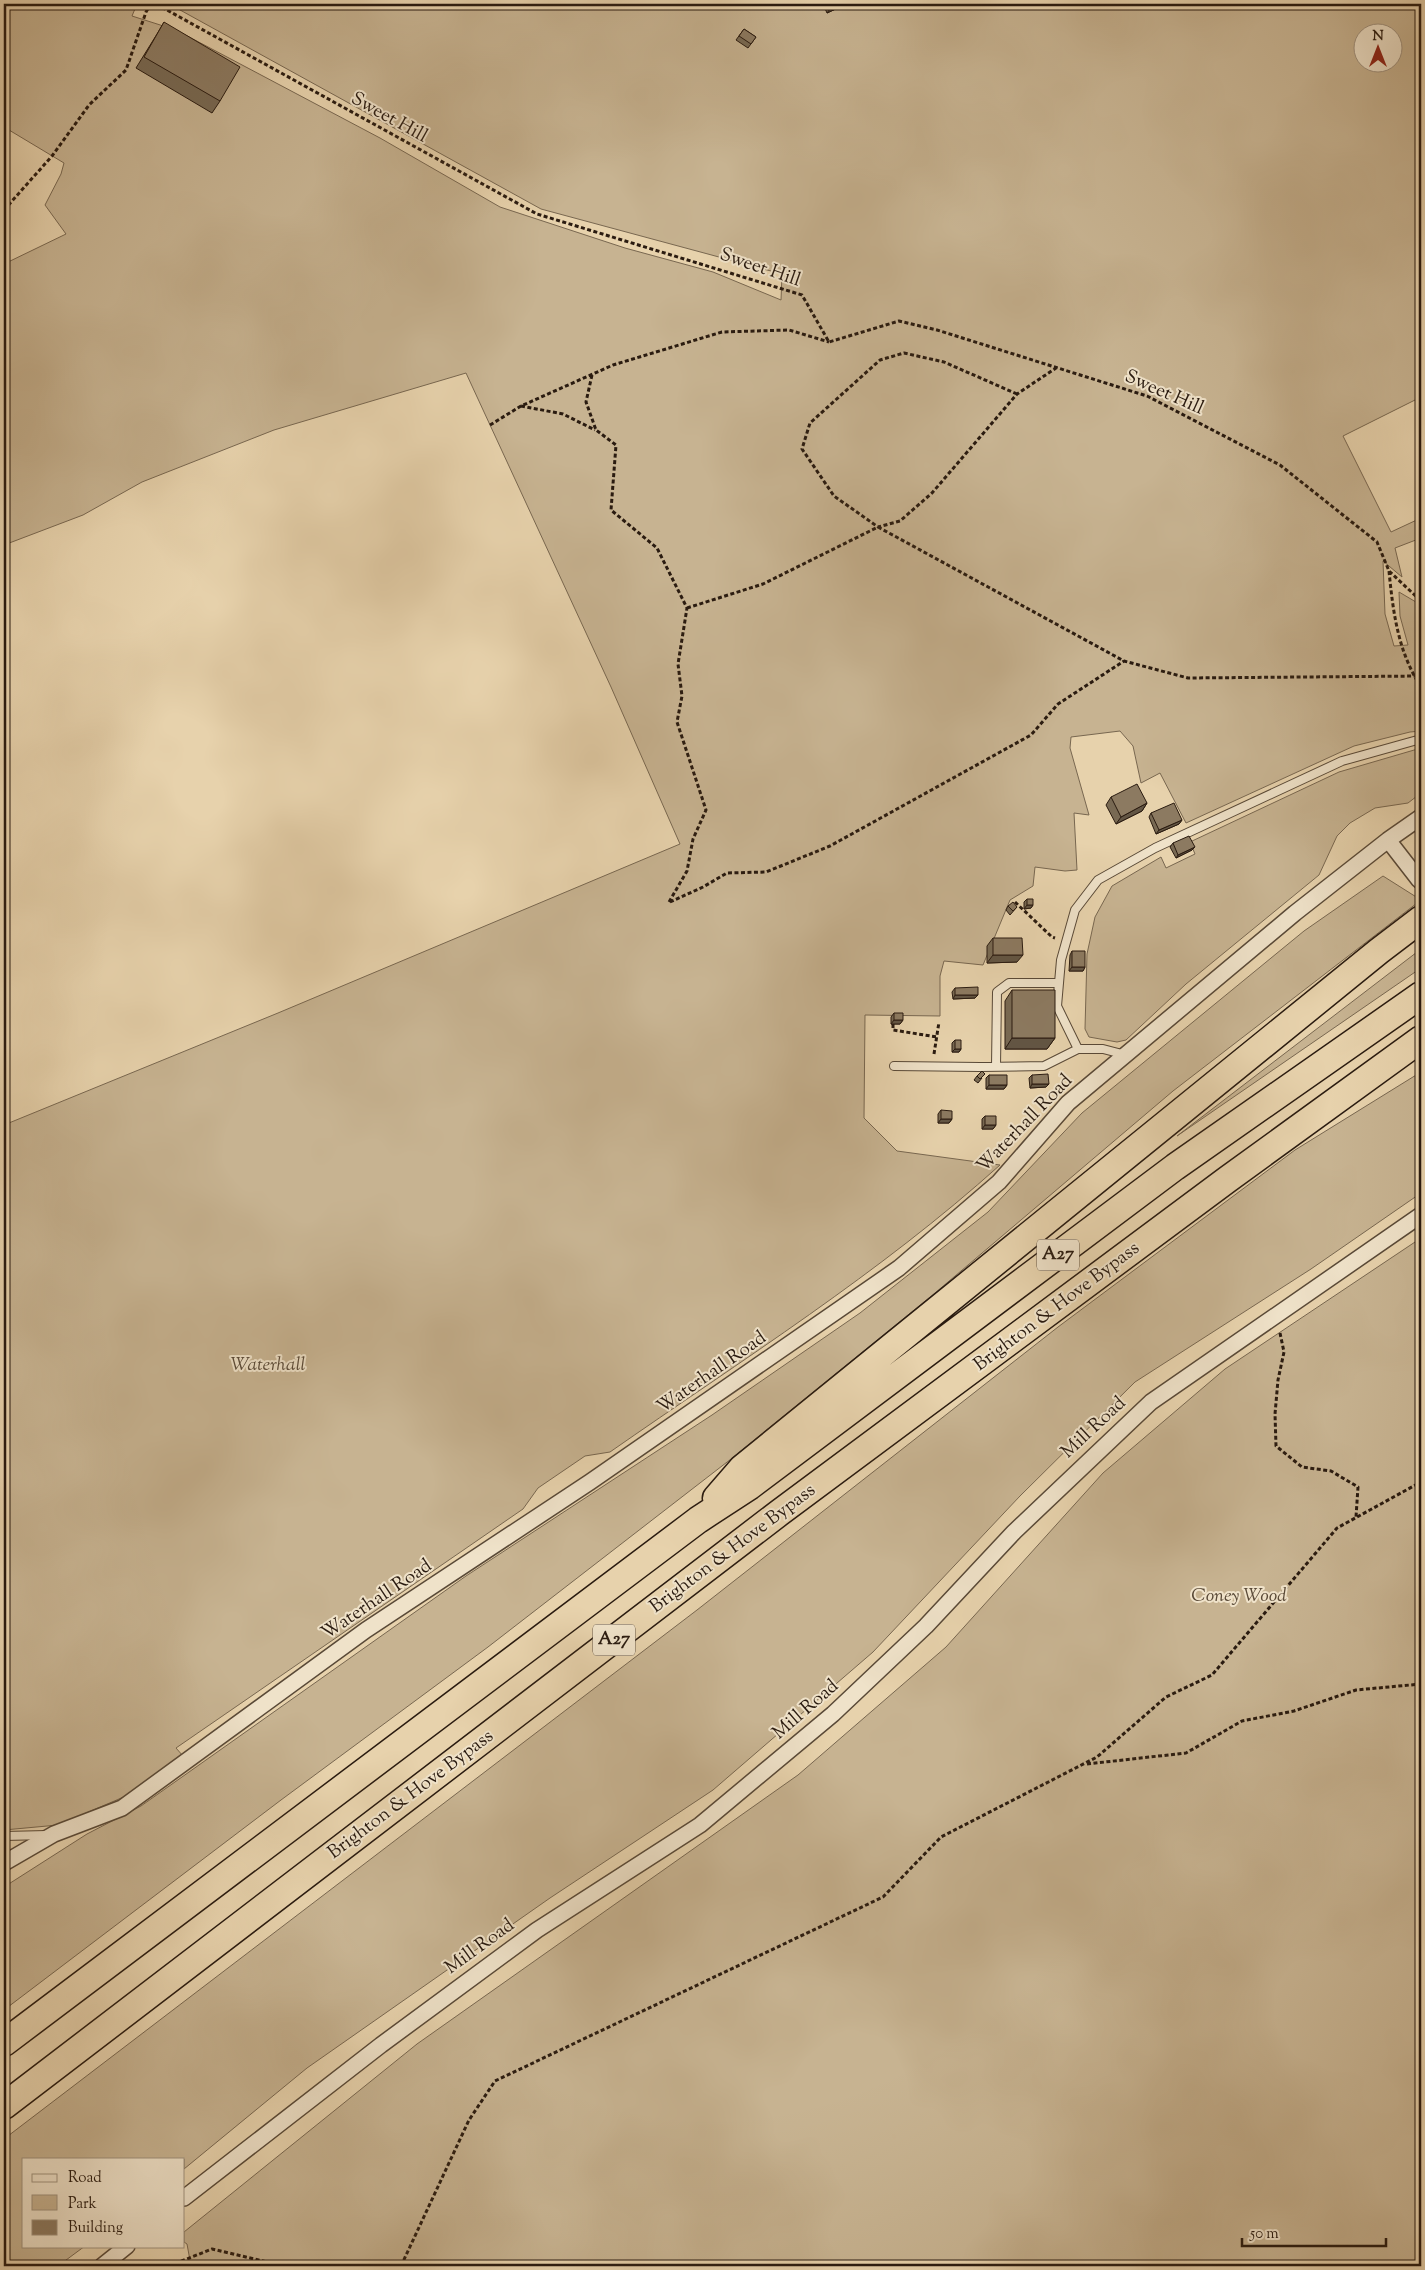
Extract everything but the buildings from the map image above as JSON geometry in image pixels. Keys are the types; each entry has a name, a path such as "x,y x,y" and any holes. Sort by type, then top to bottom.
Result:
{"highway":[{"path":"698,1520 742,1468 1421,919"},
{"name":"Brighton & Hove Bypass","path":"4,2043 698,1520 750,1486 1175,1167 1421,995"},
{"name":"Brighton & Hove Bypass","path":"4,2106 780,1513 1228,1179 1421,1039"}],"street":[{"name":"Waterhall Road","path":"4,1863 54,1834 122,1808 366,1630 590,1482 899,1268 999,1182 1068,1103 1127,1056 1229,966 1388,840 1421,817"},
{"path":"1388,840 1420,880"},
{"name":"Mill Road","path":"185,2197 381,2045 537,1930 700,1825 834,1714 926,1626 1014,1532 1151,1402 1421,1215"},
{"path":"102,2266 124,2248"}],"lane":[{"path":"1078,1049 1058,1006 1058,983 1066,938 1075,910 1098,880 1155,848 1342,761 1421,739"},
{"path":"996,1067 997,992 1009,983 1058,983"},
{"path":"894,1066 1044,1066 1078,1049 1103,1049 1127,1056"},
{"path":"4,1836 54,1834"}],"path":[{"path":"4,210 52,156 89,105 126,70 146,12 151,4"},
{"name":"Sweet Hill","path":"156,4 537,214 802,295 829,342 899,321 937,330 1147,396 1280,465 1377,542 1389,571 1421,601"},
{"path":"490,424 521,406 613,365 722,332 789,330 829,342"},
{"path":"1017,394 944,362 904,353 880,360 810,423 802,449 834,496 878,526 1124,660 1188,678 1421,676"},
{"path":"687,608 763,584 878,526 900,521 932,494 1017,394 1056,368"},
{"path":"592,374 586,402 596,430"},
{"path":"521,406 563,414 596,430 616,445 611,510 656,548 687,608 678,664 682,696 677,722 706,810 693,839 687,871 669,902 703,887 727,873 766,872 830,846 1031,735 1058,704 1124,660"},
{"path":"1389,571 1394,624 1414,676 1421,687"},
{"path":"1015,902 1052,937 1066,938"},
{"path":"932,1066 939,1022"},
{"path":"892,1024 892,1030 937,1037"},
{"path":"1280,1331 1284,1352 1278,1380 1275,1414 1276,1446 1302,1467 1331,1471 1358,1487 1356,1518"},
{"path":"401,2266 469,2120 495,2081 883,1897 941,1837 1097,1757 1166,1697 1212,1675 1338,1528 1421,1482"},
{"path":"1084,1764 1186,1753 1242,1721 1294,1711 1356,1690 1421,1684"},
{"path":"168,2266 212,2249 284,2266"}],"green space":[{"name":"Waterhall","path":"4,4 137,4 132,16 176,30 380,138 500,207 625,248 713,272 781,300 782,274 541,209 171,5 1421,4 1421,397 1343,436 1391,532 1421,518 1421,538 1395,548 1402,577 1383,561 1385,614 1394,646 1408,645 1400,616 1399,592 1421,605 1421,731 1354,746 1186,823 1160,773 1141,783 1133,746 1120,731 1071,737 1070,748 1089,815 1074,813 1077,870 1065,871 1035,867 1033,886 1010,900 983,965 944,961 940,976 940,1016 865,1015 864,1118 897,1151 1000,1165 954,1205 859,1279 610,1452 585,1456 538,1488 523,1509 176,1748 183,1756 126,1796 58,1825 4,1830 4,1125 278,1013 680,844 611,687 466,373 274,430 142,482 83,515 4,545 4,264 66,234 45,205 61,174 64,163 4,127"},
{"path":"1421,748 1421,793 1408,803 1375,808 1350,823 1337,836 1319,875 1186,984 1126,1040 1117,1042 1089,1037 1085,1029 1087,954 1095,917 1112,886 1161,857 1166,868 1195,854 1190,842 1339,772"},
{"path":"1383,876 1421,900 1173,1091 935,1293 731,1459 488,1647 281,1800 4,2010 4,1887 87,1834 141,1806 466,1576 712,1415 860,1313 988,1212 1082,1113 1304,931"},
{"path":"1421,949 1421,968 1177,1136"},
{"path":"1421,1072 1421,1193 1311,1269 1135,1382 1020,1496 873,1652 713,1790 550,1898 307,2068 185,2168 185,2158 22,2158 22,2248 82,2248 58,2266 4,2266 4,2139 697,1610 1058,1327 1295,1150"},
{"name":"Coney Wood","path":"1421,1238 1421,2266 191,2266 187,2244 185,2243 185,2231 417,2044 798,1775 946,1647 1103,1473 1225,1369"}]}
